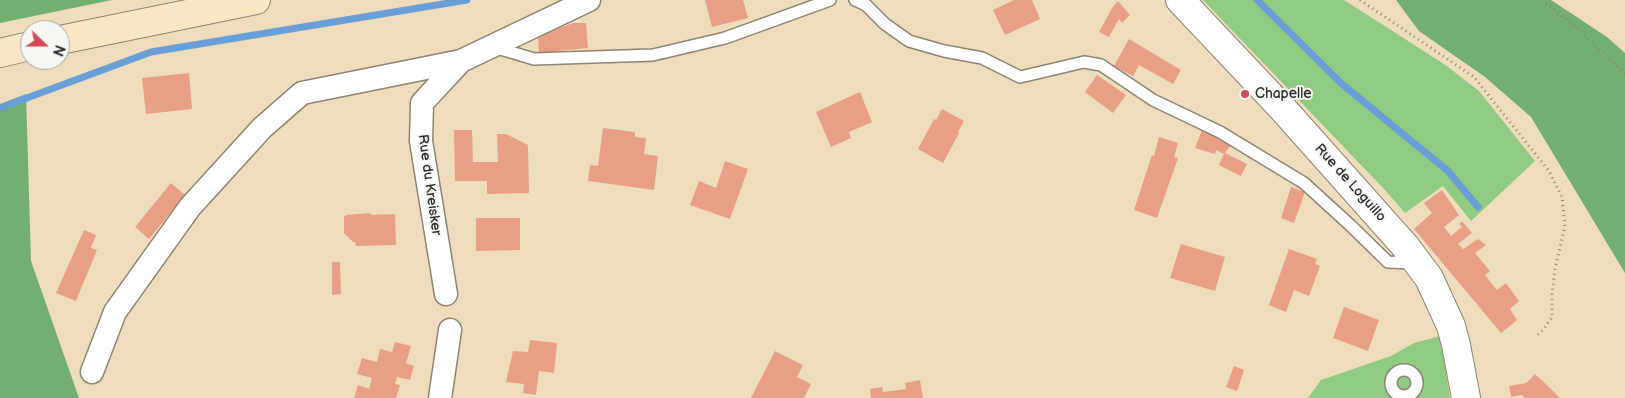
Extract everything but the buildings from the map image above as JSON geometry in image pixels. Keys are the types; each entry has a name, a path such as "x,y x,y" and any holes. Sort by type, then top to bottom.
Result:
{"main road":[{"path":"70,38 256,0"},
{"path":"0,53 20,48"}],"street":[{"path":"92,372 115,312 190,207 262,128 302,93 462,61 589,0"},
{"name":"Rue de Loguillo","path":"1180,0 1283,109 1405,246 1429,278 1451,326 1466,398"},
{"name":"Rue du Kreisker","path":"446,294 421,141 422,103 462,61"},
{"path":"440,398 450,330"}],"lane":[{"path":"492,46 534,59 653,56 725,38 830,0"},
{"path":"855,0 866,5 885,24 909,41 944,51 982,58 1020,77 1084,62 1100,65 1153,100 1220,132 1304,184 1350,224 1388,262 1418,263"}],"path":[{"path":"1360,0 1474,77 1549,172 1562,197 1565,226 1555,269 1552,317 1543,330 1535,337"},
{"path":"1542,0 1575,26 1625,74"}],"green space":[{"path":"0,0 112,0 0,23"},
{"path":"1203,0 1344,0 1444,64 1479,91 1535,161 1471,221 1443,186 1405,213"},
{"path":"1396,0 1551,0 1607,37 1625,53 1625,273 1531,117 1485,77 1419,31"},
{"path":"26,94 31,261 79,398 0,398 0,104"},
{"path":"1440,336 1450,398 1308,398 1321,380 1391,356 1414,343"}],"waterway":[{"path":"0,108 151,52 467,0"},
{"path":"1257,0 1342,84 1448,171 1478,207"}],"place":[{"name":"Chapelle","path":"1245,94"}]}
